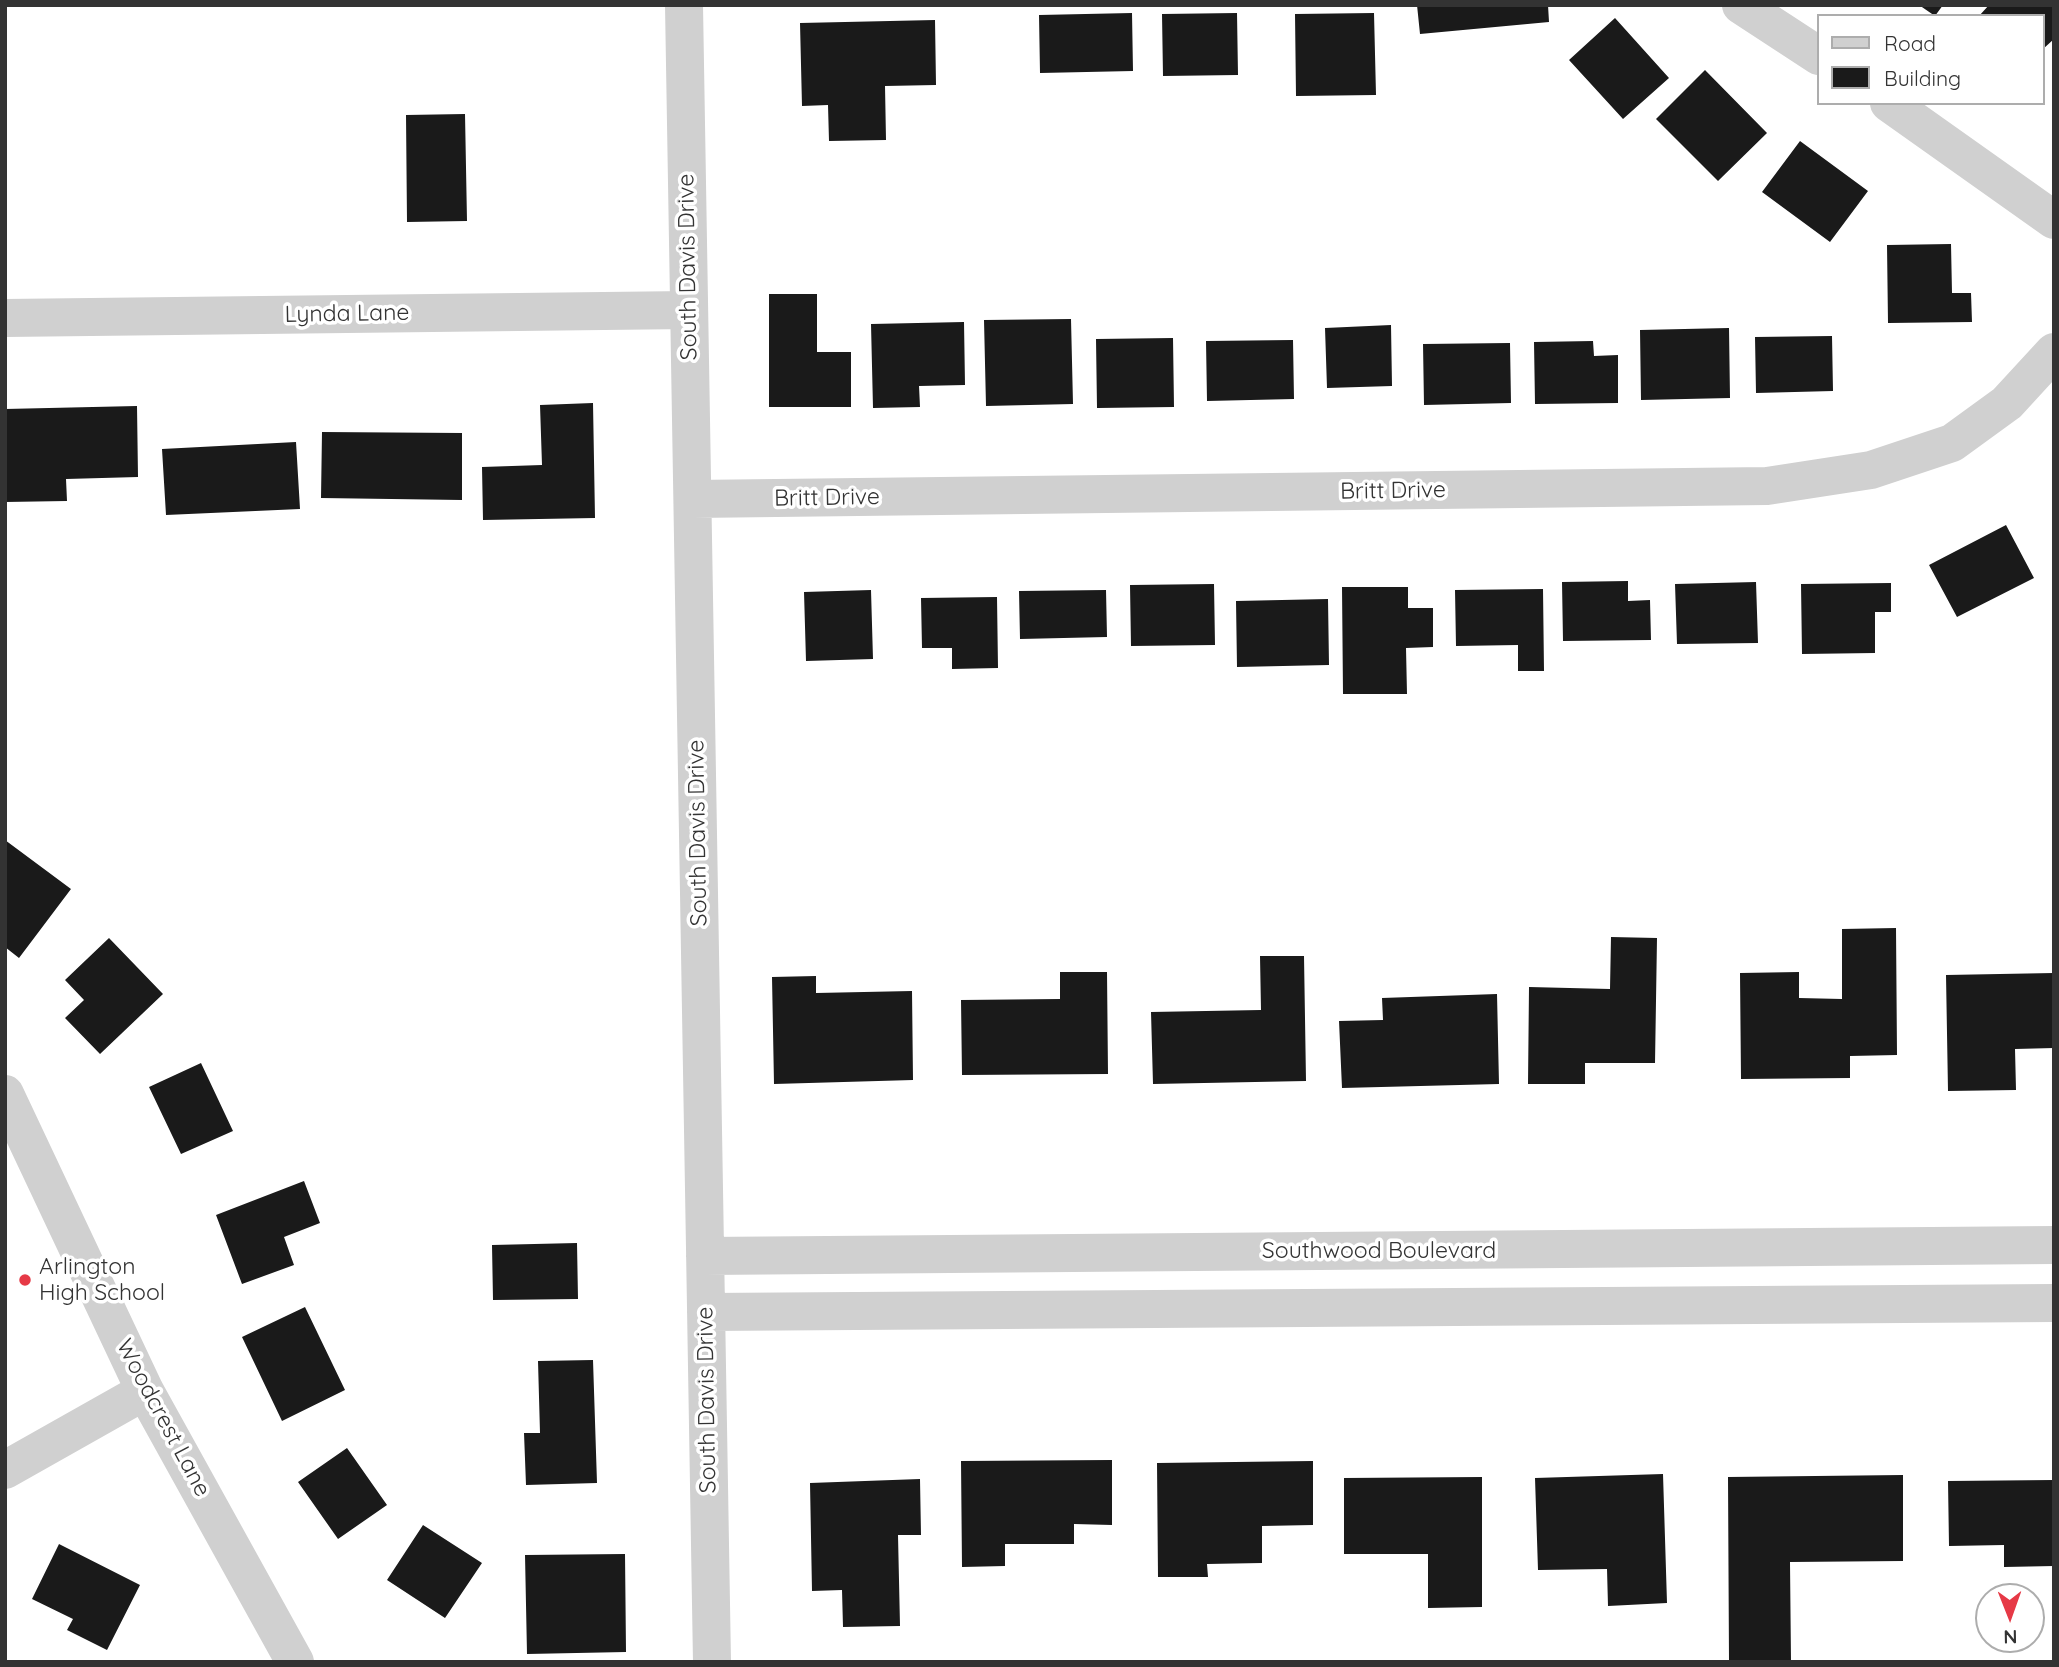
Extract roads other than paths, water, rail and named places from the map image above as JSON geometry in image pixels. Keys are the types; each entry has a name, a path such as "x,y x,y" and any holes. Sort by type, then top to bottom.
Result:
{"street":[{"name":"South Davis Drive","path":"684,5 712,1662"},
{"path":"1741,5 1818,55"},
{"path":"1892,105 2054,220"},
{"name":"Lynda Lane","path":"5,318 689,310"},
{"name":"Britt Drive","path":"693,499 1767,486 1871,470 1952,443 2007,403 2054,352"},
{"name":"Woodcrest Lane","path":"5,1094 145,1391 295,1662"},
{"name":"Southwood Boulevard","path":"705,1256 2054,1245"},
{"path":"706,1312 2054,1303"},
{"path":"5,1470 145,1391"}],"place":[{"name":"Arlington High School","path":"25,1280"}]}
